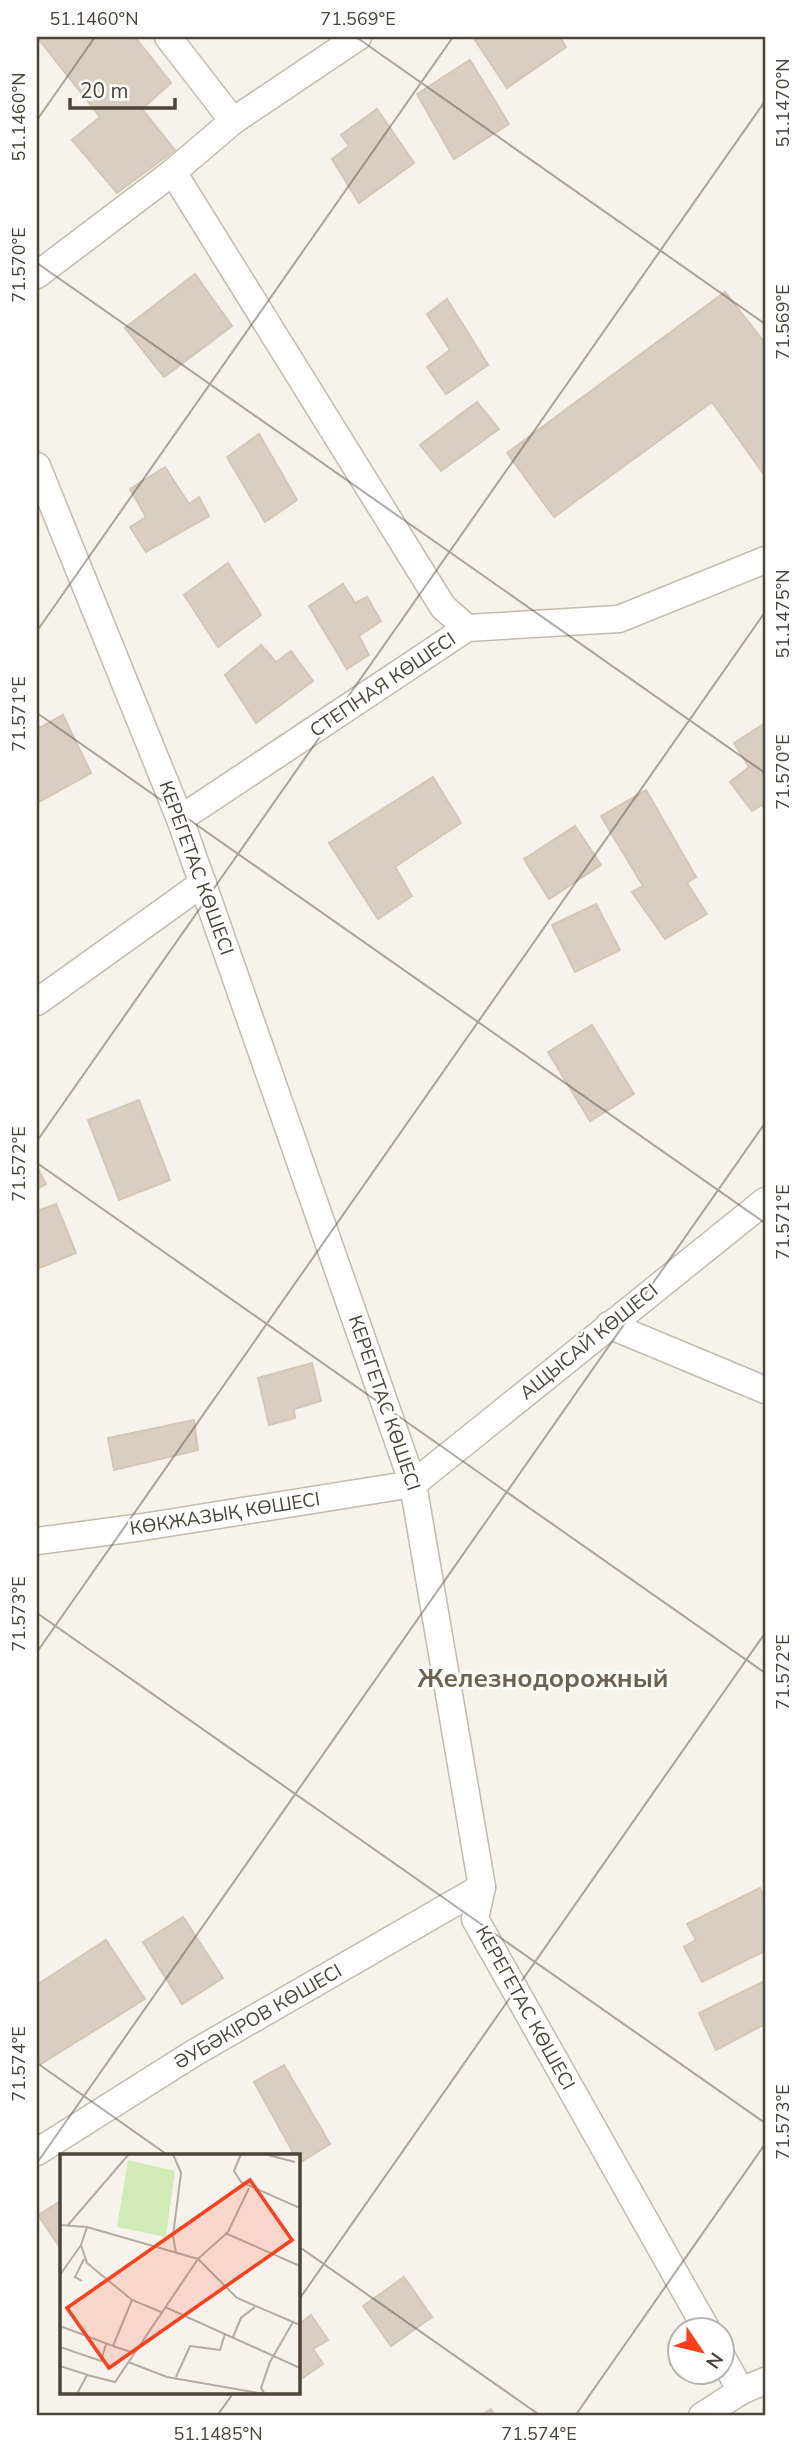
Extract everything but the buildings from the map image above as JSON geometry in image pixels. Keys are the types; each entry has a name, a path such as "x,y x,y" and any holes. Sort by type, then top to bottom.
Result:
{"street":[{"path":"168,37 233,121"},
{"path":"37,275 173,172 233,121 358,37"},
{"path":"173,172 443,607 467,628"},
{"name":"КЕРЕГЕТАС КӨШЕСІ","path":"37,466 180,819 413,1484 482,1887 475,1919 699,2316"},
{"name":"СТЕПНАЯ КӨШЕСІ","path":"180,819 467,628 619,619 765,561"},
{"path":"37,1002 203,883"},
{"name":"АЩЫСАЙ КӨШЕСІ","path":"413,1484 765,1201"},
{"path":"609,1325 765,1390"},
{"name":"КӨКЖАЗЫҚ КӨШЕСІ","path":"37,1541 413,1484"},
{"name":"ӘУБӘКІРОВ КӨШЕСІ","path":"37,2152 194,2053 482,1887"},
{"path":"702,2416 741,2391 765,2381"},
{"path":"736,2382 741,2391"}],"district":[{"name":"Железнодорожный","path":"543,1678"}]}
